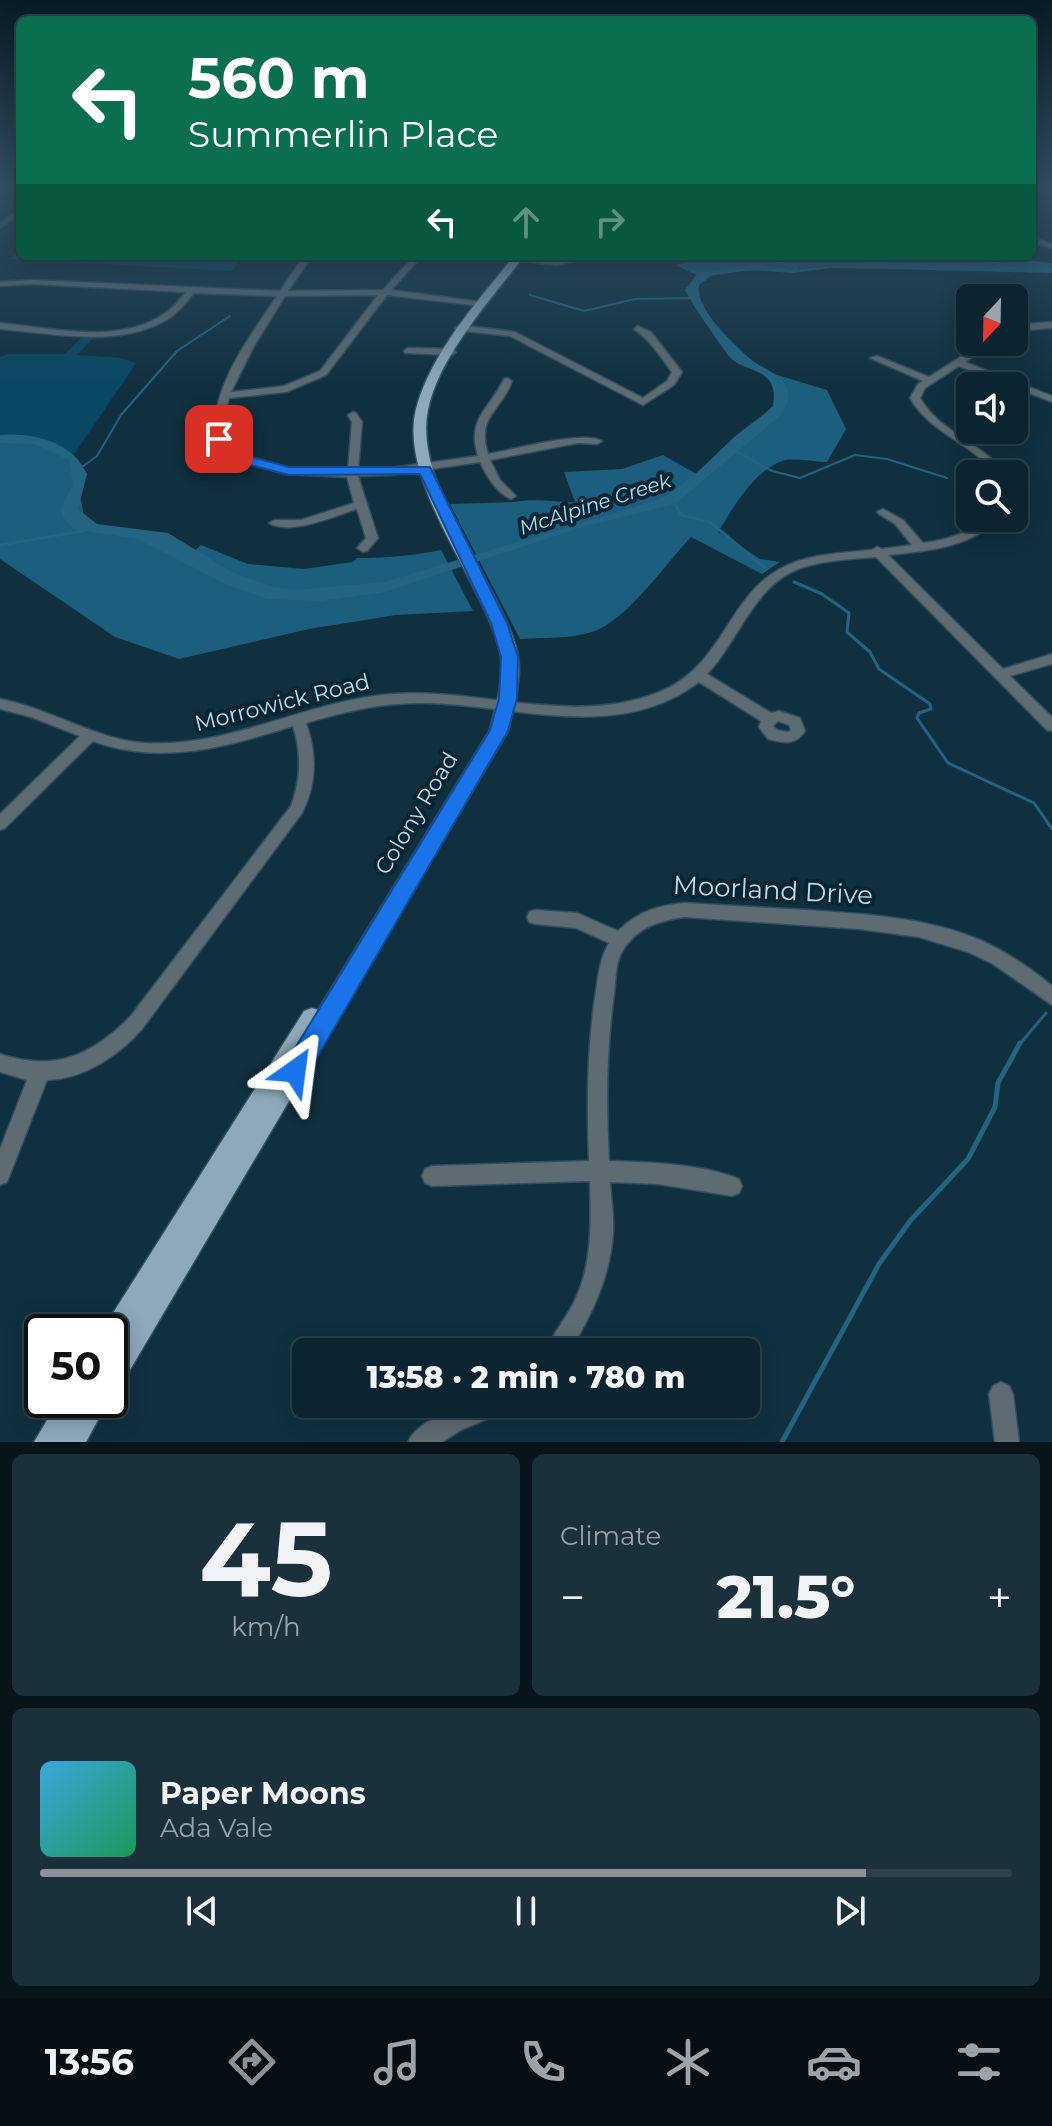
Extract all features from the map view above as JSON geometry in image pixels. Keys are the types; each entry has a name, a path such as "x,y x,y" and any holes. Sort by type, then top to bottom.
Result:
{"main road":[{"name":"Colony Road","path":"128,1345 480,768 502,707 505,658 421,470 419,431 421,412 449,351 478,304 513,260"},
{"name":"Colony Road","path":"128,1315 471,763 502,707"},
{"path":"50,1442 65,1418"},
{"path":"69,1442 83,1418"}],"street":[{"path":"305,260 242,357 227,395 216,427 221,442 234,454 289,471 421,470 578,440 597,441"},
{"path":"227,395 275,391 316,378 331,366 386,292 414,260"},
{"path":"536,260 557,263 572,260"},
{"path":"0,284 32,282 283,294 386,292 478,304"},
{"path":"0,326 105,332 132,329 166,317 192,290"},
{"path":"1028,327 1052,325"},
{"path":"462,328 512,334 638,401 646,400 671,383 677,372 648,334 638,329"},
{"path":"408,351 449,351"},
{"path":"967,356 916,393 920,408 988,460"},
{"path":"874,358 930,380"},
{"path":"957,362 1052,399"},
{"path":"507,381 496,403 482,418 483,458 500,489 511,496"},
{"path":"353,415 357,422 352,480 372,538 363,548"},
{"path":"275,523 302,523 362,504"},
{"path":"883,512 899,522 919,546"},
{"name":"Morrowick Road","path":"0,704 18,707 90,735 141,748 175,749 393,699 552,713 604,712 661,697 698,675 776,576 803,563 966,539 980,532"},
{"path":"877,551 1052,726"},
{"path":"1000,674 1052,659"},
{"path":"698,675 769,719"},
{"path":"0,1063 14,1069 40,1072 89,1060 118,1042 136,1023 286,825 304,792 308,772 307,749 298,720"},
{"path":"0,824 90,735"},
{"name":"Moorland Drive","path":"620,940 646,918 684,910 909,925 958,937 993,953 1052,997"},
{"path":"535,917 577,921 620,940 607,967 599,1035 599,1169 603,1219 598,1262 582,1310 565,1338"},
{"path":"0,1175 40,1072"},
{"path":"432,1176 599,1169 685,1176 732,1186"},
{"path":"1001,1394 1007,1442"},
{"path":"420,1442 460,1418"}],"shaded area":[{"path":"28,260 241,260 232,271"},
{"path":"694,260 1025,260 1052,263 1052,269 842,266 744,271 701,277 675,265"},
{"path":"872,263 1052,268 1052,273 830,268 792,273 750,270 712,275 699,285 702,303 715,323 739,349 785,384 787,401 782,414 675,504 582,527 385,592 321,601 267,599 226,584 137,539 74,529 62,516 61,508 73,484 69,460 35,444 0,443 0,435 26,435 51,441 72,454 87,474 78,509 97,524 168,533 232,572 273,587 296,590 384,582 658,500 687,481 773,406 771,383 727,354 685,290 698,273 752,265 797,269"},
{"path":"85,334 96,335 77,355 121,358 136,363 71,459 0,439 0,357 7,354 65,354"},
{"path":"751,367 827,390 846,429 827,462 787,460 762,473 718,532 760,559 780,562 762,574 691,537 639,597 605,626 575,636 520,639 450,504 528,500 575,502 564,472 622,469 663,455 700,476 783,406 773,378"},
{"path":"20,438 54,450 71,463 79,484 84,519 188,557 201,545 248,564 304,569 353,562 357,558 441,550 473,611 396,615 309,629 179,659 115,637 0,559 0,439"}],"waterway":[{"path":"775,260 798,269"},
{"path":"989,260 1002,267"},
{"path":"530,295 584,311 635,299 691,298"},
{"path":"82,467 97,456 121,415 177,351 230,316"},
{"path":"734,450 772,471 800,478 855,455 887,459 947,478"},
{"path":"675,504 681,515 710,522 765,568"},
{"path":"0,545 83,531"},
{"path":"794,582 822,594 849,613 847,632 870,652 879,669 930,704 931,709 919,713 917,718 948,763 1034,803 1052,829"},
{"path":"1019,1045 1046,1013"},
{"path":"782,1442 879,1264 910,1221 968,1159 995,1107 998,1083 1020,1043"}],"route":[{"path":"219,439 227,449 243,459 274,469 326,473 425,469 499,623 510,657 507,707 480,768 295,1071"}],"water label":[{"name":"McAlpine Creek","path":"595,504"}]}
